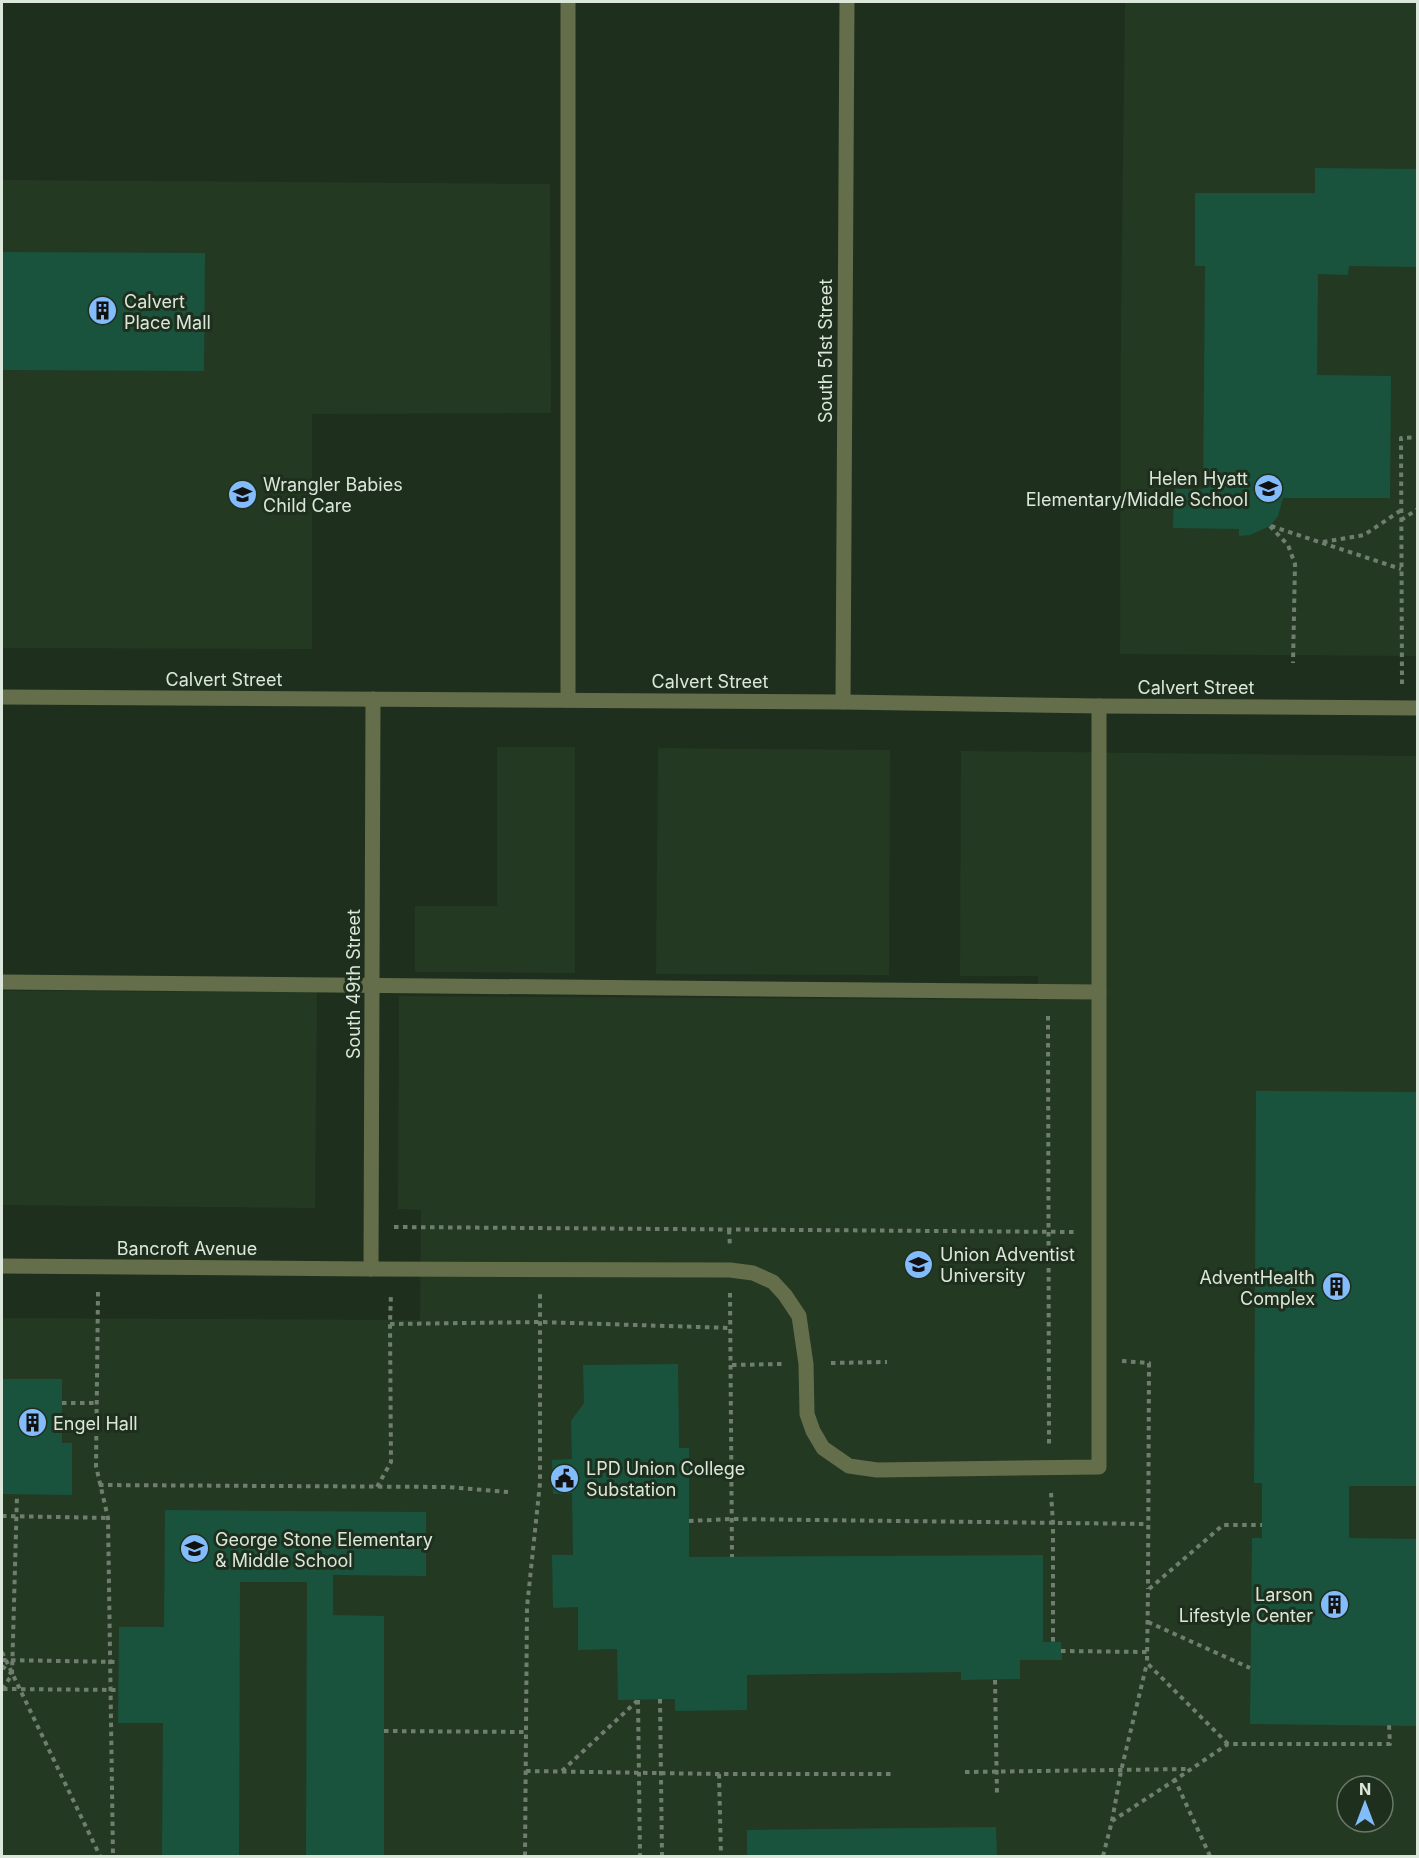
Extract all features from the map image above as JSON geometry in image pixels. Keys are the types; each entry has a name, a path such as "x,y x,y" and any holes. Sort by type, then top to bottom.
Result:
{"street":[{"path":"568,2 568,700"},
{"name":"South 51st Street","path":"843,702 847,2"},
{"name":"Calvert Street","path":"2,698 568,700 1418,708"},
{"name":"South 49th Street","path":"371,1269 373,699"},
{"path":"1099,706 1099,1359"},
{"path":"2,982 1099,992"},
{"name":"Bancroft Avenue","path":"2,1266 730,1270 753,1273 773,1282 799,1316 806,1364 807,1414 813,1431 823,1448 849,1466 877,1470 1099,1467 1099,1359"}],"path":[{"path":"1401,708 1401,438 1418,437"},
{"path":"1401,520 1418,509"},
{"path":"1321,543 1365,535 1401,510"},
{"path":"1293,663 1295,564 1288,545 1270,526 1401,568"},
{"path":"1048,991 1049,1467 1053,1523 1053,1642"},
{"path":"377,1487 391,1462 390,1324 393,1227 1099,1233"},
{"path":"729,1230 732,1557"},
{"path":"99,1267 96,1466 108,1518 113,1857"},
{"path":"525,1857 527,1607 540,1483 540,1270"},
{"path":"390,1324 540,1322 731,1328"},
{"path":"1099,1359 1149,1363 1147,1663 1121,1771 1104,1857"},
{"path":"732,1365 887,1362"},
{"path":"62,1403 97,1403"},
{"path":"99,1485 447,1487 508,1492"},
{"path":"2,1689 12,1675 17,1495"},
{"path":"2,1516 108,1518"},
{"path":"689,1521 1149,1524"},
{"path":"1149,1590 1223,1525 1262,1525"},
{"path":"1148,1622 1250,1668"},
{"path":"1061,1651 1147,1652"},
{"path":"2,1652 100,1857"},
{"path":"4,1660 119,1662"},
{"path":"1147,1663 1228,1744"},
{"path":"2,1666 12,1675"},
{"path":"995,1680 997,1794"},
{"path":"2,1689 119,1690"},
{"path":"561,1772 638,1700 640,1857"},
{"path":"660,1700 662,1857"},
{"path":"1112,1821 1228,1744 1390,1744 1389,1725"},
{"path":"384,1731 526,1732"},
{"path":"965,1772 1191,1769"},
{"path":"526,1771 661,1774 892,1774"},
{"path":"719,1774 721,1857"},
{"path":"1175,1780 1210,1857"}],"shaded area":[{"name":"Helen Hyatt Elementary/Middle School","path":"1125,2 1417,2 1417,656 1120,654"},
{"path":"2,180 550,184 551,413 312,414 312,649 2,648"},
{"path":"497,747 575,747 575,973 415,972 415,906 497,906"},
{"path":"658,748 890,750 889,975 656,974"},
{"name":"Union Adventist University","path":"961,751 1417,756 1417,1856 2,1856 2,1318 420,1320 421,1210 398,1209 399,996 1038,1000 1038,976 960,976"},
{"path":"2,991 317,992 315,1208 2,1205"}],"building":[{"name":"Helen Hyatt Elementary/Middle School","path":"1315,168 1418,169 1418,267 1349,266 1348,275 1318,274 1317,375 1391,376 1390,498 1283,498 1278,516 1270,526 1250,535 1239,536 1239,529 1173,528 1174,489 1203,489 1205,266 1195,266 1195,193 1315,193"},
{"name":"Calvert Place Mall","path":"2,252 205,253 204,371 2,370"},
{"name":"AdventHealth Complex","path":"1256,1091 1418,1092 1418,1486 1349,1486 1349,1538 1418,1539 1418,1726 1250,1724 1252,1538 1262,1538 1262,1483 1254,1483"},
{"path":"678,1364 679,1448 689,1448 689,1557 1043,1555 1043,1642 1061,1642 1062,1660 1020,1660 1020,1679 961,1680 961,1672 747,1675 747,1710 675,1711 675,1699 618,1700 617,1649 578,1650 578,1607 553,1608 552,1555 573,1555 572,1493 553,1494 552,1460 572,1459 571,1421 584,1403 583,1365"},
{"name":"Engel Hall","path":"2,1379 62,1379 62,1443 72,1443 72,1495 2,1494"},
{"path":"165,1510 426,1512 426,1576 333,1575 333,1615 384,1616 384,1856 306,1856 307,1582 240,1582 239,1856 162,1856 163,1723 118,1723 119,1627 164,1627"},
{"path":"996,1827 997,1856 747,1856 747,1830"}],"place":[{"name":"Calvert Place Mall","path":"103,311"},
{"name":"Helen Hyatt Elementary/Middle School","path":"1269,488"},
{"name":"Wrangler Babies Child Care","path":"242,494"},
{"name":"Union Adventist University","path":"919,1264"},
{"name":"AdventHealth Complex","path":"1336,1287"},
{"name":"Engel Hall","path":"32,1423"},
{"name":"LPD Union College Substation","path":"565,1478"},
{"name":"George Stone Elementary & Middle School","path":"194,1549"},
{"name":"Larson Lifestyle Center","path":"1334,1604"}]}
